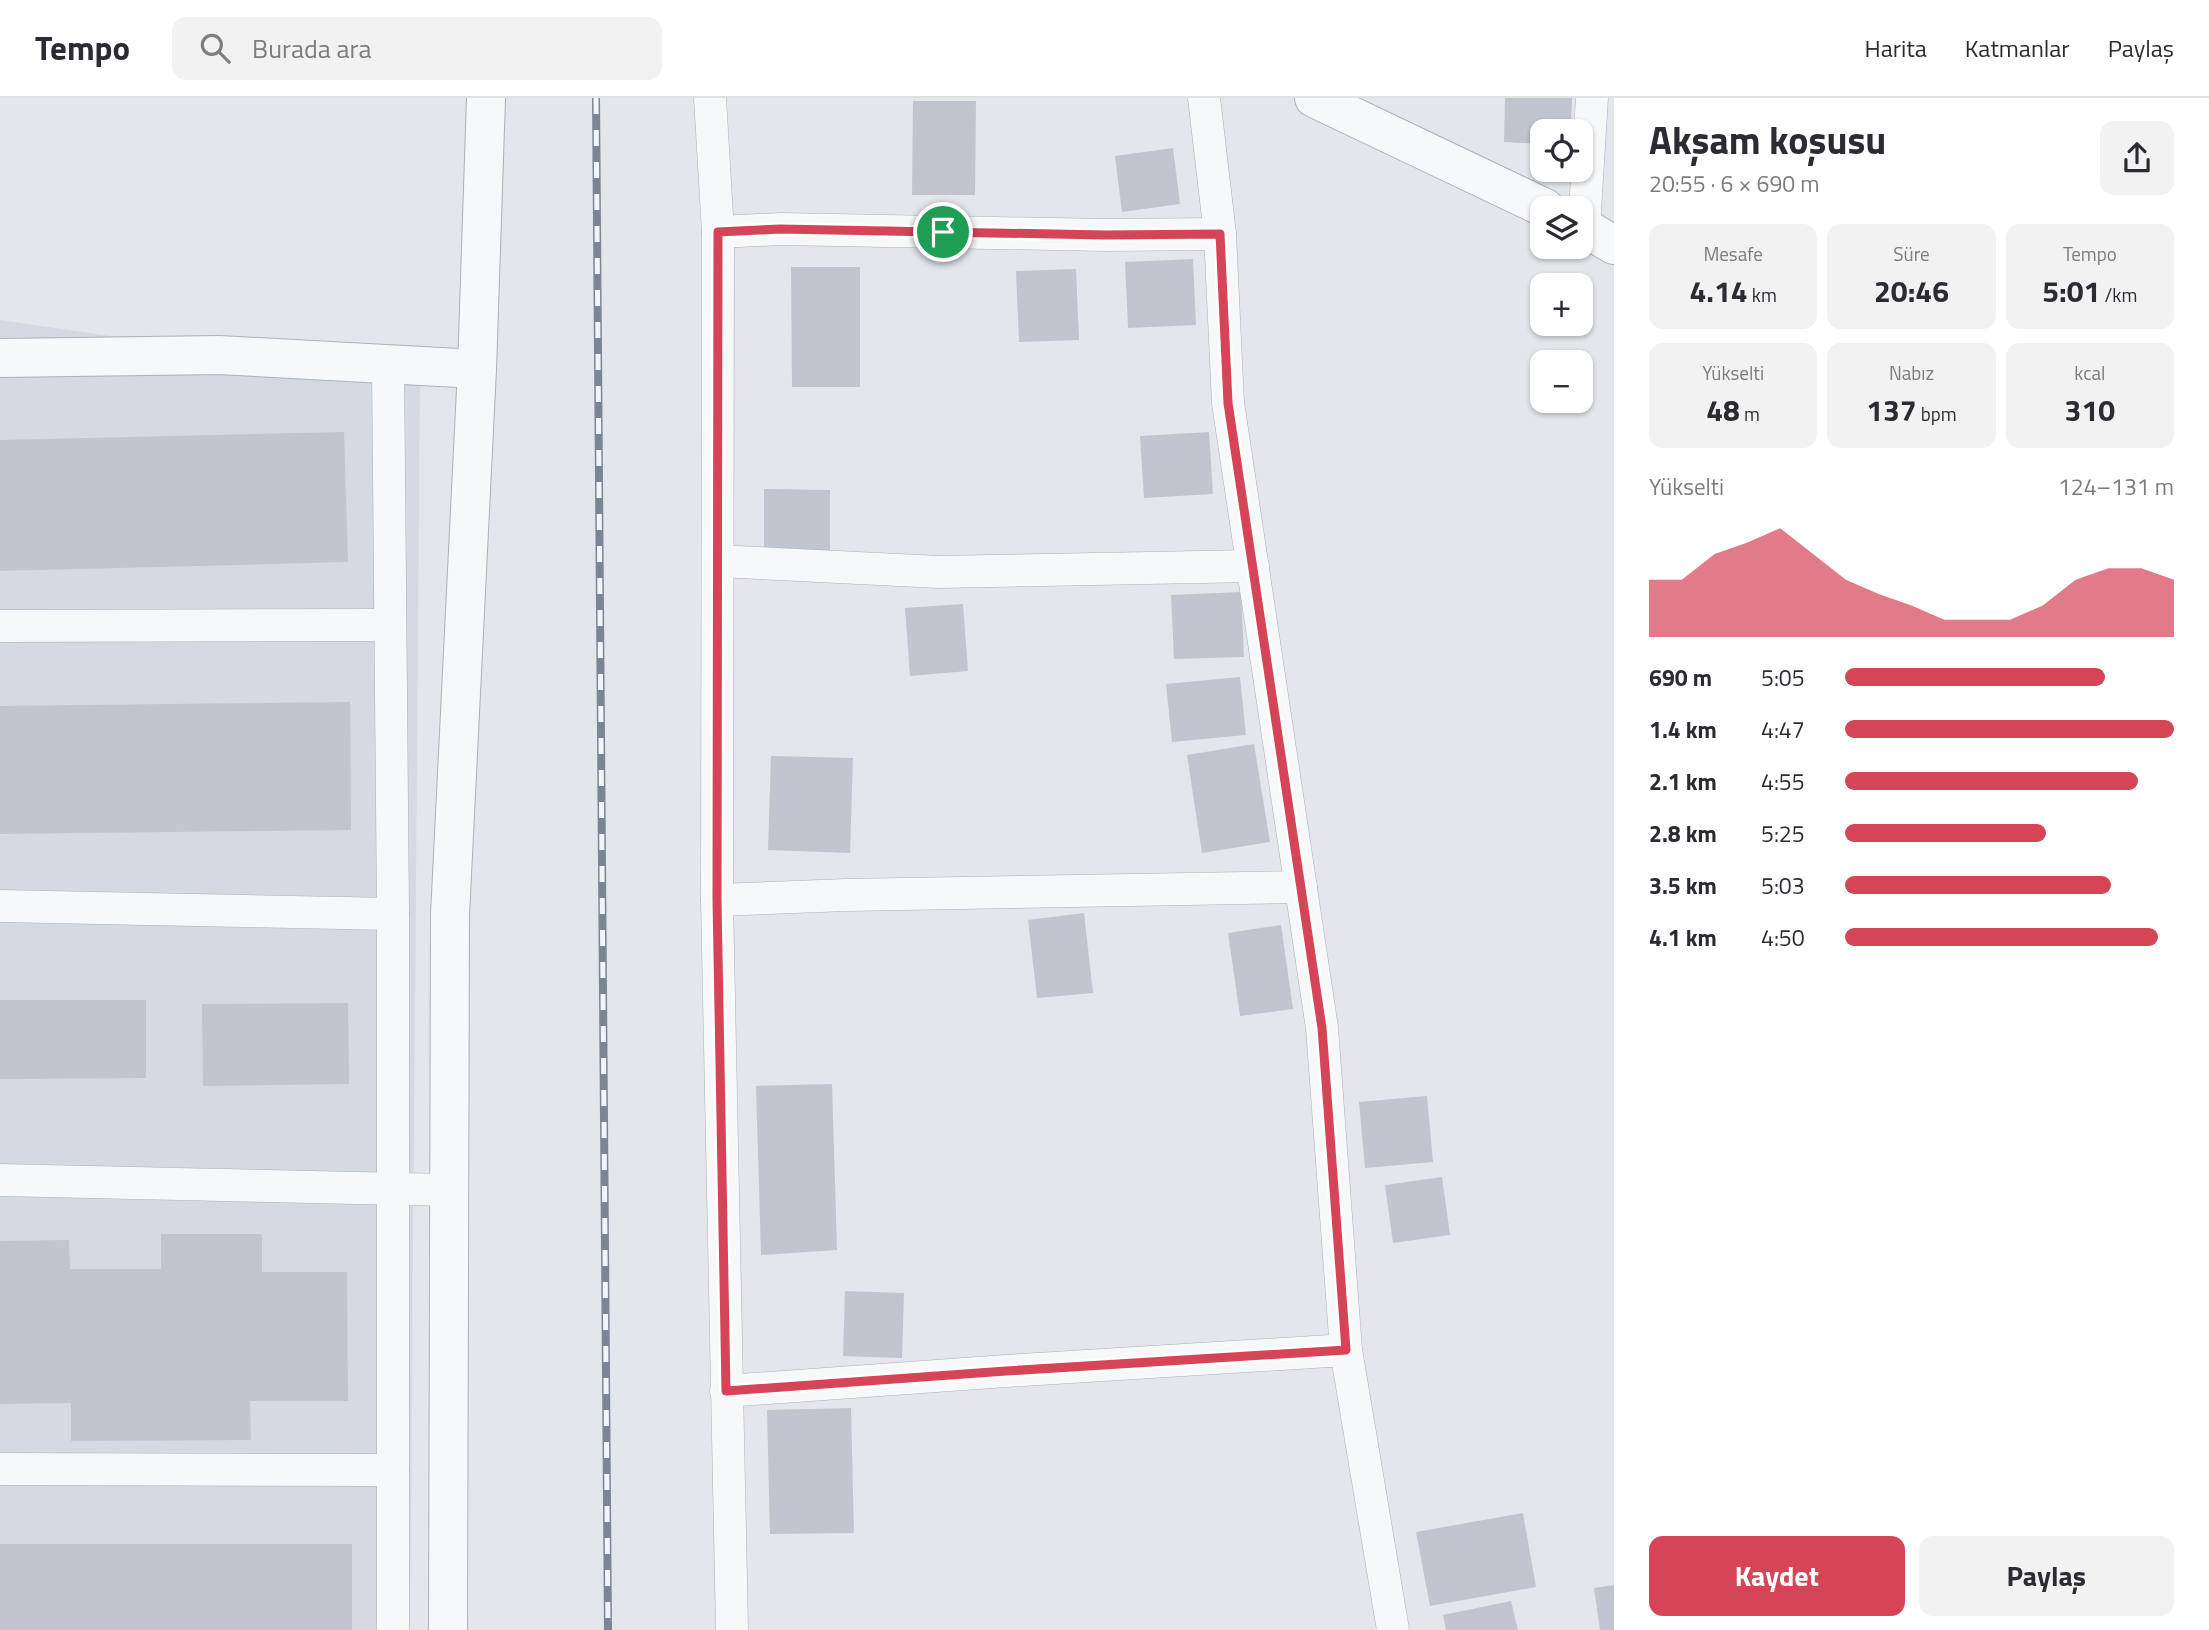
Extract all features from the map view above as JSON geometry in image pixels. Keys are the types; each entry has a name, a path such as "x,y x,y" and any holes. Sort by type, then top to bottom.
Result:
{"street":[{"path":"448,1630 450,915 477,369 486,98"},
{"path":"710,98 718,232 717,900 732,1630"},
{"path":"1204,98 1220,234 1228,403 1322,1028 1346,1350 1393,1630"},
{"path":"1314,98 1530,201"},
{"path":"1592,98 1593,196"},
{"path":"718,232 780,229 1105,235 1220,234"},
{"path":"0,358 219,355 477,369"},
{"path":"388,364 393,914 393,1630"},
{"path":"718,561 939,572 1253,566"},
{"path":"0,626 390,625"},
{"path":"717,900 1301,887"},
{"path":"0,906 393,914"},
{"path":"0,1180 449,1190"},
{"path":"726,1391 1346,1350"},
{"path":"0,1469 393,1470"}],"shaded area":[{"path":"0,320 420,381 410,1630 0,1630"}],"building":[{"path":"1505,98 1572,98 1571,119 1530,119 1530,143 1504,142"},
{"path":"913,101 976,101 975,195 912,195"},
{"path":"1173,148 1180,204 1122,212 1115,156"},
{"path":"1193,259 1196,325 1128,328 1125,262"},
{"path":"791,267 860,267 860,387 792,387"},
{"path":"1076,269 1079,340 1019,342 1016,271"},
{"path":"344,432 348,562 0,571 0,440"},
{"path":"1209,432 1213,494 1144,498 1140,436"},
{"path":"764,489 830,490 830,552 764,552"},
{"path":"1241,592 1244,657 1174,659 1171,595"},
{"path":"963,604 968,671 910,676 905,608"},
{"path":"1240,677 1246,735 1172,742 1166,684"},
{"path":"350,702 351,830 0,834 0,706"},
{"path":"1254,744 1270,842 1202,853 1187,755"},
{"path":"771,756 853,758 850,853 768,850"},
{"path":"1084,913 1093,993 1037,998 1028,920"},
{"path":"1281,925 1293,1009 1240,1016 1228,933"},
{"path":"0,1000 146,1000 146,1078 0,1079"},
{"path":"348,1003 349,1084 203,1086 202,1004"},
{"path":"832,1084 837,1250 761,1255 756,1086"},
{"path":"1427,1096 1433,1162 1365,1168 1359,1102"},
{"path":"1442,1177 1450,1235 1393,1243 1385,1185"},
{"path":"161,1234 262,1234 262,1272 347,1272 348,1401 250,1401 251,1440 71,1441 71,1403 0,1404 0,1241 69,1240 70,1269 161,1269"},
{"path":"845,1291 904,1293 902,1358 843,1356"},
{"path":"851,1408 854,1533 770,1534 767,1410"},
{"path":"1523,1513 1536,1587 1430,1606 1416,1532"},
{"path":"0,1544 352,1544 352,1630 0,1630"},
{"path":"1614,1585 1614,1630 1600,1630 1594,1588"},
{"path":"1511,1601 1518,1630 1446,1630 1443,1615"}],"railway":[{"path":"596,98 608,1630"}],"route":[{"path":"780,229 943,232 1220,234 1228,403 1322,1028 1346,1350 726,1391 717,900 718,232 780,229"}]}
